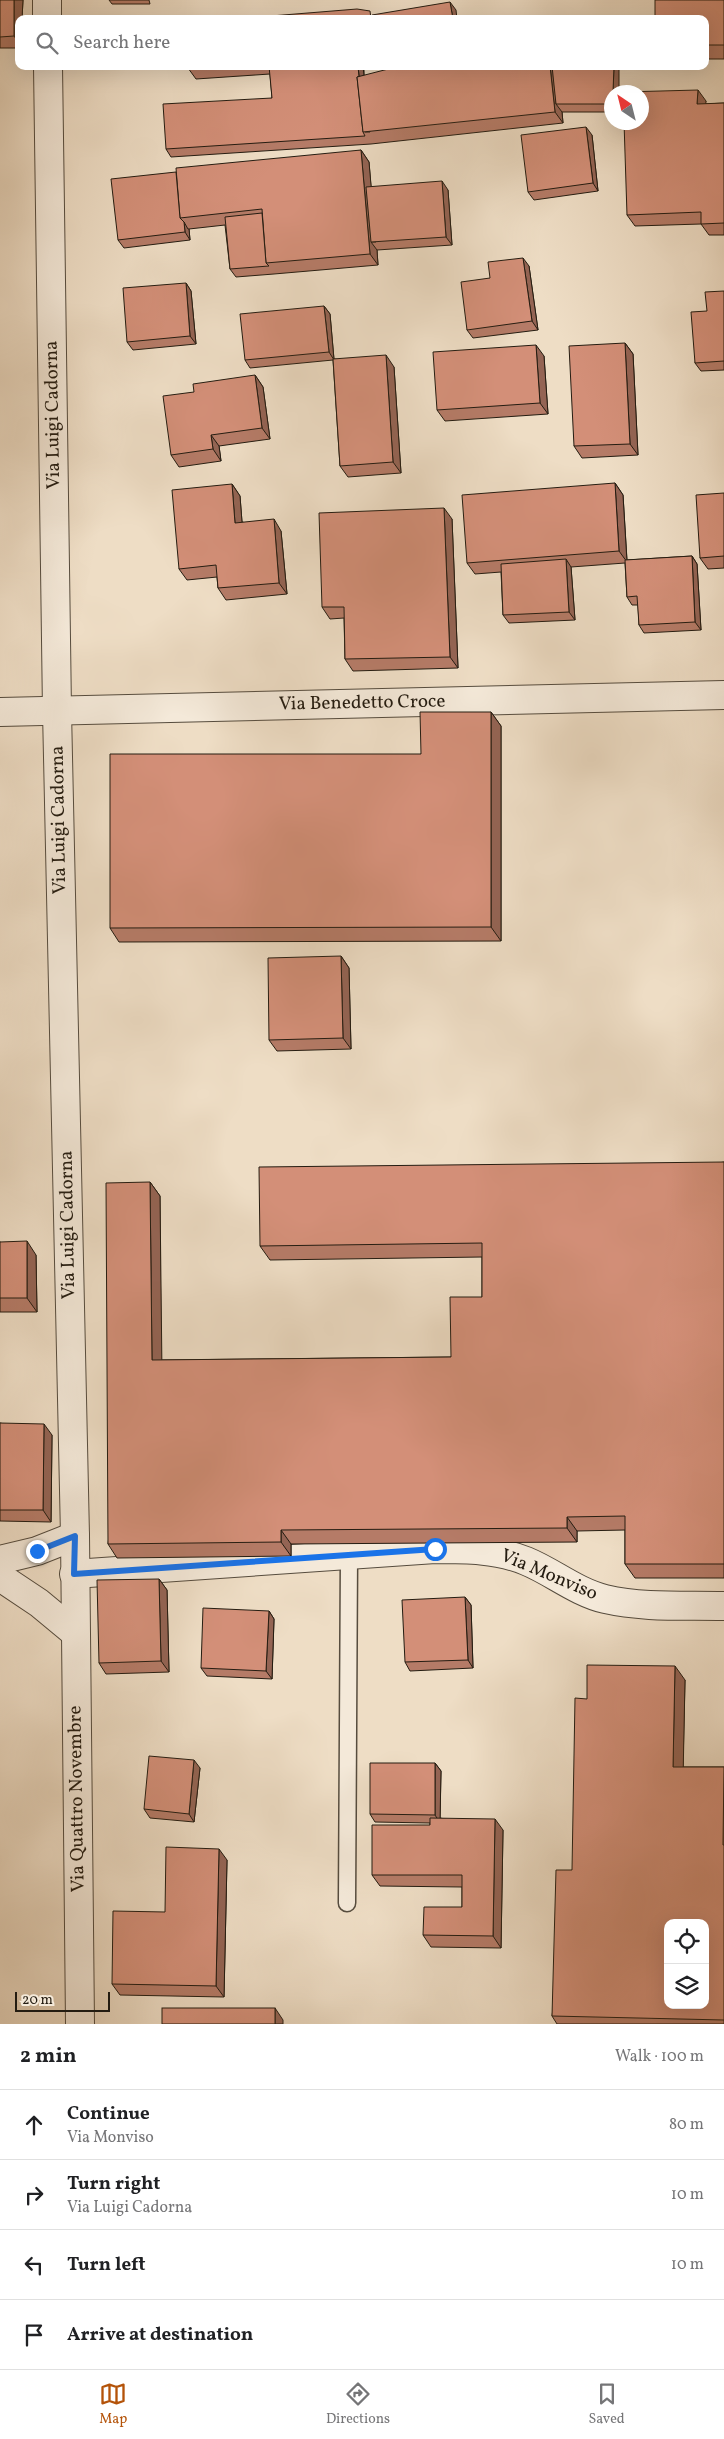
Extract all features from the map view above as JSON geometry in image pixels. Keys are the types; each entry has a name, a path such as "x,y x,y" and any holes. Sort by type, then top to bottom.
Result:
{"street":[{"path":"47,0 47,15"},
{"name":"Via Luigi Cadorna","path":"48,70 57,711 75,1536 74,1574"},
{"name":"Via Benedetto Croce","path":"0,712 724,695"},
{"path":"0,1560 37,1551 75,1536"},
{"name":"Via Monviso","path":"74,1574 435,1549 491,1552 526,1562 577,1589 604,1599 637,1604 724,1606"},
{"name":"Via Quattro Novembre","path":"74,1574 80,2024"},
{"path":"0,1577 39,1603 74,1632"}],"lane":[{"path":"347,1903 349,1555"}],"building":[{"path":"0,0 14,0 14,36 0,37"},
{"path":"655,0 724,0 724,45 709,45 709,15 655,15"},
{"path":"450,2 452,15 372,15"},
{"path":"357,9 370,11 370,15 283,15"},
{"path":"269,70 358,70 359,77 357,77 365,136 166,149 163,104 272,98"},
{"path":"384,70 550,70 555,112 363,132 357,77"},
{"path":"552,70 614,70 613,85 604,85 604,104 556,104"},
{"path":"698,90 697,104 724,103 724,223 701,224 701,212 627,215 624,130 649,130 649,91"},
{"path":"586,127 593,183 528,192 521,135"},
{"path":"361,150 370,254 266,263 262,209 180,218 176,168"},
{"path":"176,172 180,218 184,222 185,232 118,240 111,179"},
{"path":"442,181 446,237 371,242 366,187"},
{"path":"262,213 266,263 269,266 230,269 225,217"},
{"path":"523,258 532,321 467,330 461,282 490,278 488,262"},
{"path":"186,283 190,336 127,342 123,288"},
{"path":"724,291 724,361 695,363 691,312 707,311 705,292"},
{"path":"324,306 329,352 245,360 240,314"},
{"path":"625,343 630,444 574,446 569,346"},
{"path":"536,345 540,403 437,410 433,352"},
{"path":"386,355 393,462 340,466 333,359"},
{"path":"255,375 262,428 211,435 213,449 171,455 163,396 194,392 193,384"},
{"path":"615,483 619,551 467,563 462,495"},
{"path":"232,484 235,523 274,519 279,583 218,588 216,565 179,569 172,490"},
{"path":"724,493 724,556 700,558 696,495"},
{"path":"444,508 450,657 345,659 344,607 322,607 319,513"},
{"path":"692,556 695,622 639,625 637,596 627,597 625,560"},
{"path":"566,559 569,612 503,615 501,564"},
{"path":"420,712 491,712 491,927 110,928 110,754 421,754"},
{"path":"341,956 343,1038 269,1040 268,958"},
{"path":"724,1162 724,1564 625,1564 625,1516 567,1517 567,1528 281,1530 281,1542 108,1544 106,1183 150,1182 152,1360 451,1357 450,1297 482,1297 482,1243 260,1246 259,1167"},
{"path":"27,1241 27,1298 0,1298 0,1242"},
{"path":"0,1423 44,1424 43,1510 0,1510"},
{"path":"159,1579 161,1661 99,1663 97,1580"},
{"path":"465,1597 468,1660 405,1662 402,1600"},
{"path":"203,1608 269,1611 266,1671 201,1668"},
{"path":"587,1665 675,1666 673,1767 724,1767 724,2020 552,2016 556,1870 572,1870 575,1698 587,1699"},
{"path":"149,1756 194,1760 189,1814 144,1809"},
{"path":"370,1763 435,1763 435,1815 370,1814"},
{"path":"430,1818 495,1819 493,1936 423,1935 424,1907 462,1907 462,1875 372,1875 372,1825 430,1825"},
{"path":"166,1847 219,1849 216,1986 112,1984 113,1911 165,1912"},
{"path":"162,2008 275,2008 275,2024 162,2024"}],"route":[{"path":"37,1551 75,1536 74,1574 435,1549"}]}
